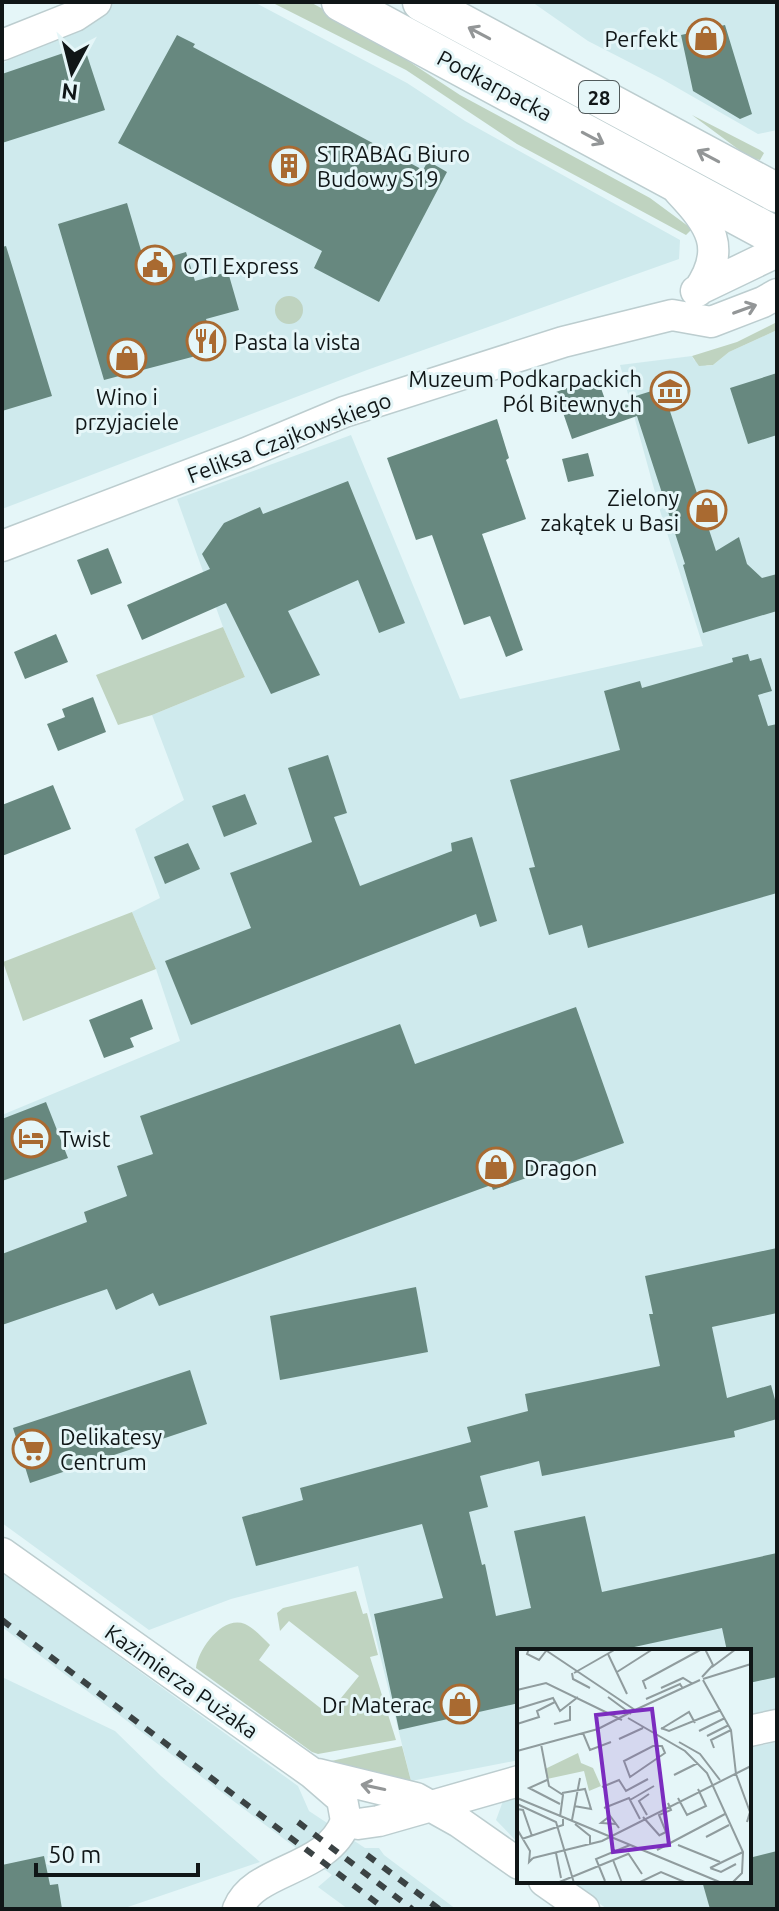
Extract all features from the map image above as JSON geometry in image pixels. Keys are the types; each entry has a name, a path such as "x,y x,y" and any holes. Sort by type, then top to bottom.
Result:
{"main road":[{"name":"Podkarpacka","path":"341,2 777,237"},
{"name":"Podkarpacka","path":"422,2 777,193"}],"street":[{"path":"2,45 75,16 96,2"},
{"path":"667,178 700,213 712,236 713,260 706,280 698,291"},
{"name":"Feliksa Czajkowskiego","path":"672,315 698,291 777,252"},
{"name":"Feliksa Czajkowskiego","path":"2,546 246,453 344,412 563,342 672,315 711,322 777,294"},
{"name":"Kazimierza Pużaka","path":"2,1553 312,1773 342,1799 346,1821"},
{"path":"751,1731 777,1725"},
{"path":"312,1773 401,1793 459,1822 517,1863"},
{"path":"238,1909 248,1891 293,1869 329,1846 346,1821 366,1824 517,1782"},
{"path":"547,1883 584,1909"}],"shaded area":[{"path":"107,2 254,2 407,83 465,121 680,240 679,259 367,370 2,509 2,64"},
{"path":"532,2 777,2 777,130 758,134 588,41"},
{"path":"777,330 777,1710 751,1716 751,1649 517,1649 517,1760 411,1781 358,1566 231,1599 149,1630 2,1523 2,1115 180,1041 156,969 132,912 160,898 135,829 184,800 152,715 245,677 223,627 177,499 351,435 460,699 703,646 661,514 620,365 692,356 707,366"},
{"path":"2,1572 298,1786 309,1811 365,1848 379,1848 456,1909 348,1909 318,1887 332,1875 2,1627"},
{"path":"2,1677 115,1731 161,1776 260,1862 122,1909 2,1909"},
{"path":"777,1742 777,1909 607,1909 572,1883 751,1883 751,1748"},
{"path":"517,1798 517,1842 496,1820 503,1801"}],"green space":[{"path":"271,2 310,2 358,28 460,95 650,198 692,229 686,235 517,144 406,70"},
{"path":"692,115 760,150 764,153 760,160 750,158"},
{"path":"289,296 299,300 303,310 299,320 289,324 279,320 275,310 279,300"},
{"path":"775,323 777,330 729,352 713,365 699,366 692,356 737,342"},
{"path":"223,627 245,677 152,715 118,725 96,675"},
{"path":"132,912 156,969 23,1021 3,962"},
{"path":"356,1591 363,1614 367,1613 378,1655 370,1657 396,1740 318,1754 312,1752 196,1668 201,1652 220,1629 236,1623 245,1624 270,1645 259,1660 328,1714 359,1676 289,1621 280,1631 277,1613 283,1608"},
{"path":"402,1746 411,1781 331,1761"}],"building":[{"path":"725,25 752,114 740,119 693,91 681,35"},
{"name":"STRABAG Biuro Budowy S19","path":"177,35 195,44 193,47 423,170 428,161 447,172 379,302 314,268 322,251 118,143"},
{"path":"84,46 105,110 2,143 2,74"},
{"path":"127,203 145,264 186,252 195,281 228,272 239,310 206,319 215,351 104,380 58,224"},
{"path":"6,246 52,396 2,411 2,247"},
{"path":"777,373 777,435 748,444 730,388"},
{"path":"597,377 607,405 658,389 659,394 664,393 716,551 739,537 747,564 762,578 777,574 777,611 703,633 685,564 637,416 572,439 556,392"},
{"path":"497,419 509,458 506,460 526,519 482,534 523,650 506,657 490,616 464,625 432,535 416,540 387,458"},
{"path":"588,453 594,476 568,482 562,459"},
{"path":"348,481 405,623 379,633 358,580 288,611 320,675 271,694 226,603 142,640 127,605 210,569 202,554 224,523 260,507 263,514"},
{"path":"108,548 122,583 91,595 77,560"},
{"path":"56,634 68,662 25,679 14,652"},
{"path":"748,654 750,661 761,658 772,691 758,695 768,726 777,724 777,893 588,948 582,925 549,935 529,868 535,867 510,780 620,750 604,691 640,681 642,688 733,662 732,658"},
{"path":"93,697 106,732 58,751 47,724 65,717 62,709"},
{"path":"328,755 347,813 334,817 360,886 452,851 451,843 472,837 497,921 480,927 476,914 191,1025 165,961 251,928 230,873 312,842 288,768"},
{"path":"53,785 71,829 2,856 2,805"},
{"path":"245,794 257,824 224,837 212,806"},
{"path":"188,843 200,869 165,884 154,857"},
{"path":"142,999 153,1029 130,1038 134,1047 104,1058 89,1020"},
{"path":"576,1007 624,1143 493,1190 491,1185 159,1306 153,1293 116,1310 107,1289 2,1325 2,1254 87,1222 84,1212 127,1196 117,1166 153,1154 140,1116 400,1024 415,1064"},
{"name":"Twist","path":"46,1102 68,1158 2,1181 2,1119"},
{"path":"777,1248 777,1313 712,1327 727,1398 771,1385 777,1419 734,1431 735,1437 542,1476 539,1461 480,1476 488,1507 469,1512 482,1565 485,1564 496,1616 531,1608 514,1531 585,1516 602,1592 777,1553 777,1677 751,1683 751,1649 727,1649 722,1628 625,1649 517,1649 517,1703 399,1730 374,1614 443,1598 422,1524 256,1566 242,1517 303,1500 300,1488 471,1442 467,1427 528,1411 525,1394 660,1366 645,1276"},
{"path":"416,1287 428,1352 280,1380 270,1316"},
{"path":"190,1370 207,1424 30,1483 13,1428"},
{"path":"777,1851 777,1909 710,1909 703,1883 751,1883 751,1858"},
{"path":"44,1856 50,1885 58,1884 62,1909 2,1909 2,1865"}],"railway":[{"path":"2,1620 385,1909"},
{"path":"298,1822 412,1909"},
{"path":"367,1855 439,1909"}],"place":[{"name":"Perfekt","path":"706,38"},
{"name":"STRABAG Biuro Budowy S19","path":"289,166"},
{"name":"OTI Express","path":"155,265"},
{"name":"Pasta la vista","path":"206,341"},
{"name":"Wino i przyjaciele","path":"127,358"},
{"name":"Muzeum Podkarpackich Pól Bitewnych","path":"670,391"},
{"name":"Zielony zakątek u Basi","path":"707,510"},
{"name":"Twist","path":"31,1138"},
{"name":"Dragon","path":"496,1167"},
{"name":"Delikatesy Centrum","path":"32,1449"},
{"name":"Dr Materac","path":"460,1704"}]}
